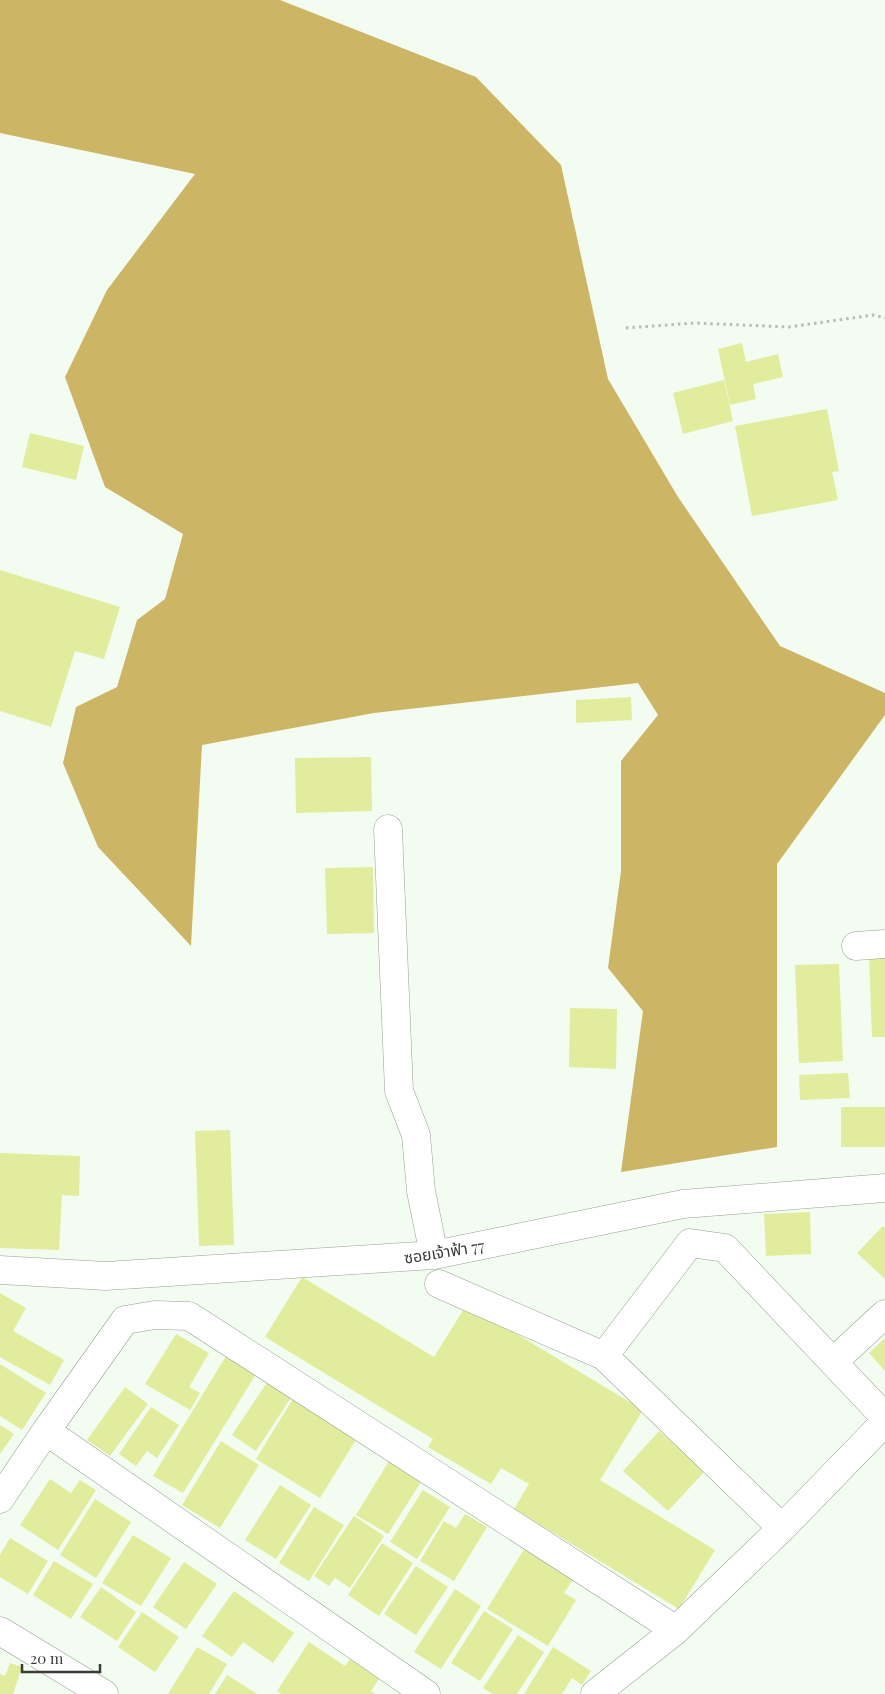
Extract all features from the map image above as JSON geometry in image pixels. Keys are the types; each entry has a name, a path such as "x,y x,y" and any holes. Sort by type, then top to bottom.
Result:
{"street":[{"path":"388,829 399,1090 416,1134 421,1191 434,1255"},
{"path":"856,946 885,944"},
{"name":"ซอยเจ้าฟ้า 77","path":"0,1270 106,1276 434,1255 683,1204 885,1188"},
{"path":"604,1356 690,1243 725,1248 885,1417"},
{"path":"439,1284 604,1356 782,1528"},
{"path":"833,1362 885,1314"},
{"path":"0,1499 125,1320 155,1315 189,1316 676,1630"},
{"path":"595,1694 676,1630 782,1528 885,1422"},
{"path":"46,1431 426,1694"},
{"path":"0,1631 104,1694"}],"path":[{"path":"626,328 695,323 789,327 873,315 885,318"}],"shaded area":[{"path":"0,0 280,0 476,77 561,165 608,379 678,497 780,646 885,693 885,715 777,864 777,1147 621,1172 643,1011 608,968 621,871 621,761 658,715 638,683 374,713 202,745 191,946 98,847 63,763 76,707 117,687 137,620 165,599 183,534 105,487 65,377 107,290 195,174 0,133"}],"building":[{"path":"742,343 746,362 778,354 783,377 753,384 756,399 730,405 718,349"},
{"path":"724,380 733,421 683,434 673,393"},
{"path":"827,409 839,471 832,472 838,500 752,516 735,426"},
{"path":"30,433 84,446 76,480 22,467"},
{"path":"0,570 120,607 104,659 75,651 51,727 0,711"},
{"path":"631,697 632,720 576,723 576,700"},
{"path":"371,757 372,811 296,813 295,758"},
{"path":"373,867 374,933 327,934 325,868"},
{"path":"885,954 885,1037 872,1037 869,955"},
{"path":"839,964 843,1061 799,1063 795,965"},
{"path":"570,1008 617,1009 616,1069 569,1067"},
{"path":"848,1073 850,1098 800,1100 799,1075"},
{"path":"841,1107 885,1107 885,1147 841,1147"},
{"path":"230,1130 234,1245 199,1246 195,1131"},
{"path":"0,1153 80,1156 79,1196 62,1195 59,1250 0,1248"},
{"path":"810,1212 811,1254 766,1256 764,1214"},
{"path":"883,1226 885,1228 885,1279 857,1253"},
{"path":"302,1277 434,1357 467,1304 643,1410 600,1480 715,1550 679,1609 514,1509 529,1484 501,1468 491,1484 428,1447 433,1439 265,1337"},
{"path":"0,1293 26,1308 13,1331 64,1360 50,1385 0,1357"},
{"path":"176,1334 209,1353 189,1387 200,1393 190,1410 145,1384"},
{"path":"885,1338 885,1371 869,1353"},
{"path":"226,1356 256,1374 183,1493 153,1476"},
{"path":"0,1364 46,1393 22,1430 0,1416"},
{"path":"270,1378 294,1393 256,1451 232,1435"},
{"path":"125,1387 148,1404 110,1456 87,1440"},
{"path":"296,1394 360,1433 320,1498 256,1459"},
{"path":"151,1407 179,1425 157,1458 147,1451 136,1466 119,1454"},
{"path":"0,1425 14,1434 0,1454"},
{"path":"659,1431 705,1471 668,1511 623,1471"},
{"path":"221,1441 259,1465 220,1528 182,1505"},
{"path":"394,1453 426,1474 388,1534 356,1515"},
{"path":"50,1479 71,1493 80,1480 96,1490 58,1550 20,1525"},
{"path":"280,1485 311,1505 276,1559 245,1540"},
{"path":"423,1490 450,1507 417,1559 390,1542"},
{"path":"95,1499 131,1522 96,1578 60,1555"},
{"path":"314,1507 344,1525 309,1581 279,1563"},
{"path":"465,1514 487,1527 454,1581 420,1561 444,1521 456,1528"},
{"path":"354,1516 384,1536 350,1588 335,1578 329,1586 314,1576"},
{"path":"133,1535 171,1558 141,1606 102,1583"},
{"path":"10,1538 48,1561 28,1594 0,1577 0,1555"},
{"path":"382,1543 413,1563 379,1616 348,1595"},
{"path":"526,1546 576,1575 564,1593 576,1600 548,1646 487,1609"},
{"path":"54,1561 93,1584 71,1619 33,1595"},
{"path":"184,1562 217,1584 186,1629 153,1607"},
{"path":"416,1566 448,1587 416,1635 384,1614"},
{"path":"101,1587 136,1612 117,1641 80,1617"},
{"path":"455,1589 481,1606 441,1669 414,1652"},
{"path":"234,1591 294,1633 273,1663 243,1642 232,1657 202,1636"},
{"path":"484,1611 513,1629 480,1681 451,1663"},
{"path":"142,1612 179,1637 155,1672 118,1647"},
{"path":"518,1635 544,1652 517,1694 493,1694 483,1688"},
{"path":"309,1642 345,1666 353,1654 383,1673 371,1691 375,1694 281,1694 277,1691"},
{"path":"197,1647 227,1664 209,1694 168,1694"},
{"path":"553,1647 591,1671 582,1685 572,1678 562,1694 524,1694"},
{"path":"10,1663 22,1667 13,1694 0,1694 0,1674 5,1676"},
{"path":"227,1675 257,1694 215,1694"}]}
